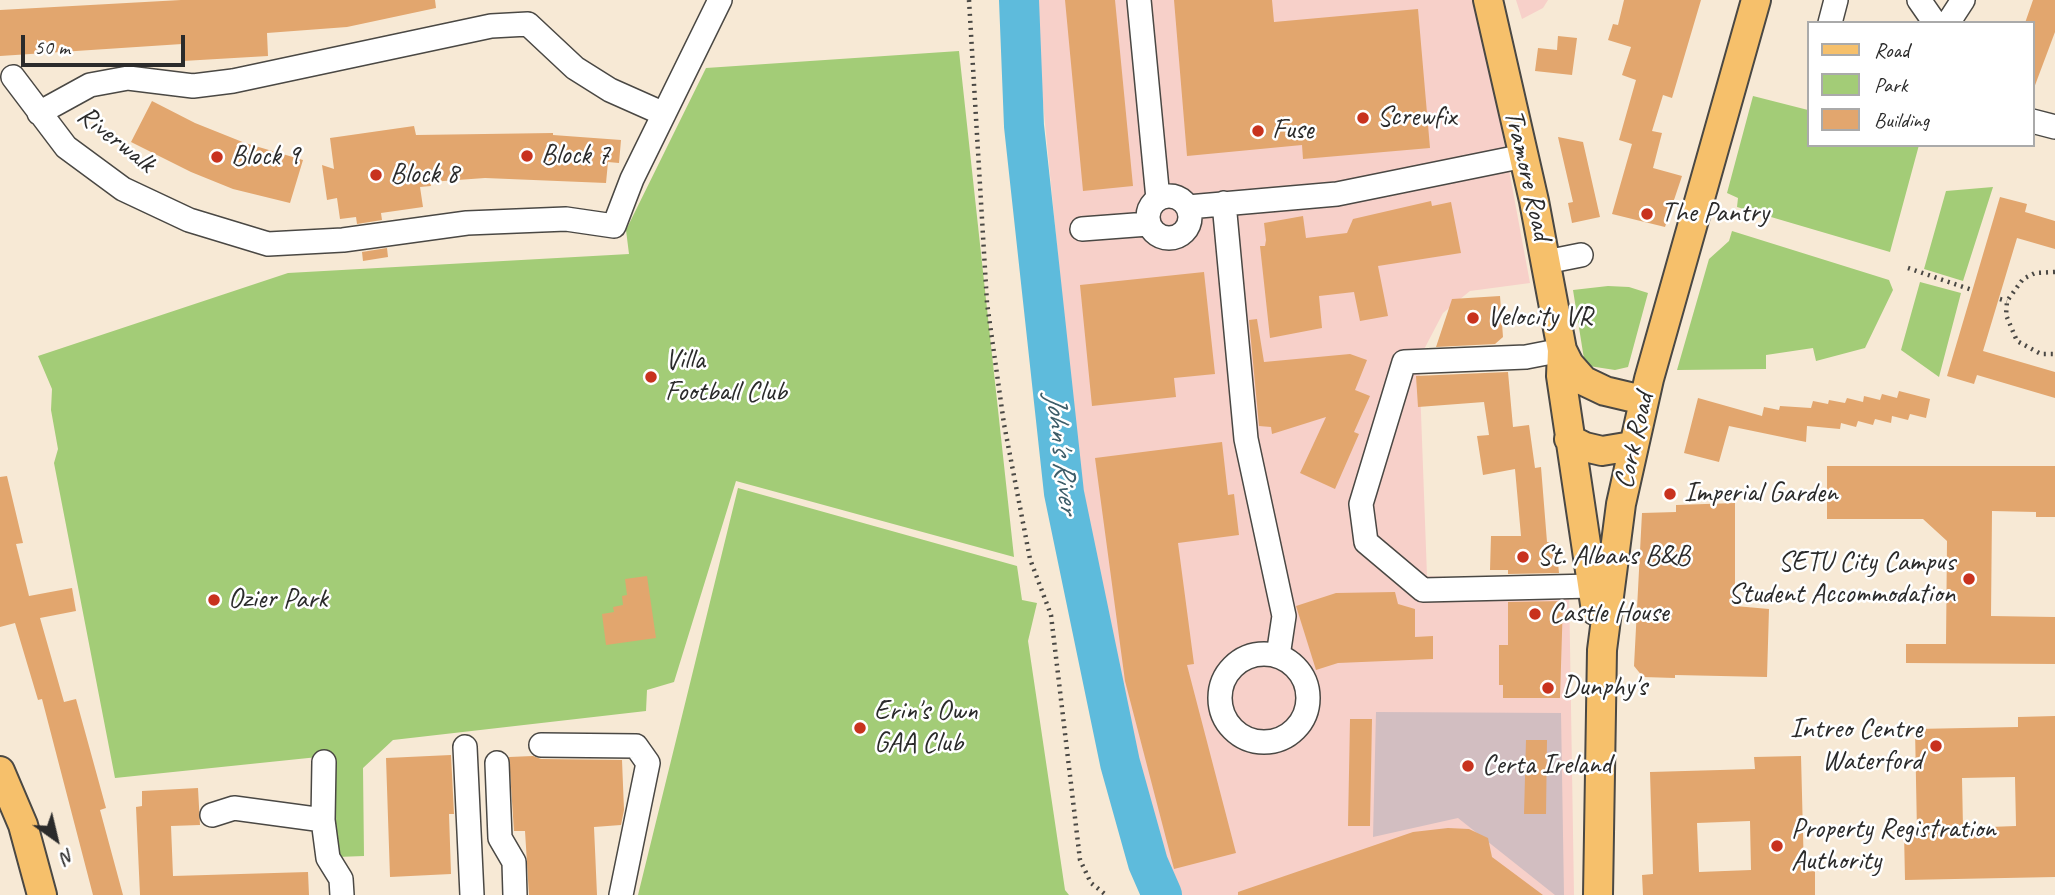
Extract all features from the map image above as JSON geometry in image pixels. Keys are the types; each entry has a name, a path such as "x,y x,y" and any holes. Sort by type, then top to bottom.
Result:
{"main road":[{"name":"Tramore Road","path":"1488,0 1524,156 1562,350 1561,376 1569,439 1602,650"},
{"name":"Cork Road","path":"1598,895 1602,650 1612,555 1643,400 1756,0"},
{"name":"Tramore Road","path":"1562,350 1569,364 1584,381 1605,391 1643,400"},
{"path":"1569,439 1592,450 1612,451 1632,446"},
{"path":"0,771 23,825 42,895"}],"street":[{"name":"Riverwalk","path":"664,114 610,90 575,68 528,24 491,26 233,81 193,86 128,78 90,85 39,113 66,147 122,190 189,220 268,244 342,240 467,223 566,219 614,226 632,178 664,114 720,0"},
{"path":"1139,0 1158,199"},
{"path":"1831,21 1836,0"},
{"path":"1919,0 1934,21"},
{"path":"1949,21 1963,0"},
{"path":"13,77 39,113"},
{"path":"2034,122 2055,127"},
{"path":"1148,224 1149,210 1158,199 1171,196 1188,208 1337,194 1524,156"},
{"path":"1224,203 1246,439 1284,616 1278,656"},
{"path":"1082,229 1148,224 1163,238 1177,237 1188,228 1188,208"},
{"path":"1546,262 1581,255"},
{"path":"1562,350 1526,357 1404,362 1361,504 1366,542 1423,590 1592,586"},
{"path":"541,745 636,746 648,763 621,895"},
{"path":"465,747 472,895"},
{"path":"324,762 323,820 328,859 342,887"},
{"path":"497,763 500,838 514,862 515,895"},
{"path":"212,815 234,808 323,820"}],"path":[{"path":"969,0 987,303 1003,424 1030,559 1051,615 1080,860 1091,883 1106,895"},
{"path":"1908,268 1972,290"},
{"path":"2055,272 2035,273 2022,279 2007,301 2007,322 2017,341 2041,354 2055,354"},
{"path":"2000,299 2007,301"}],"shaded area":[{"path":"1033,0 1473,0 1483,30 1530,283 1470,291 1443,313 1419,359 1427,576 1569,583 1574,895 1176,895 1159,862 1102,617 1075,432"},
{"path":"1516,0 1548,0 1543,8 1522,19"},
{"name":"Certa Ireland","path":"1376,712 1561,713 1564,895 1555,895 1458,818 1373,837"}],"green space":[{"name":"Villa Football Club","path":"959,51 1014,557 736,481 674,682 647,690 646,711 393,740 363,768 364,856 337,857 318,757 115,778 54,463 58,449 51,410 52,389 38,356 288,273 629,254 626,230 706,68"},
{"path":"1753,96 1806,109 1806,147 1918,147 1890,252 1737,207 1738,198 1727,193"},
{"path":"1993,187 1963,281 1924,269 1946,191"},
{"path":"1732,231 1889,280 1893,290 1865,348 1816,361 1813,348 1766,355 1766,369 1677,370 1709,259 1729,241"},
{"path":"1920,282 1961,293 1939,377 1901,350"},
{"path":"1608,286 1629,287 1648,293 1628,367 1615,370 1589,366 1584,359 1573,290"},
{"name":"Erin's Own GAA Club","path":"738,488 1017,566 1022,600 1037,603 1028,641 1065,890 1069,895 638,895"}],"building":[{"path":"181,0 435,0 436,8 347,27 267,33 268,56 183,61 182,44 0,56 0,10"},
{"path":"1065,0 1115,0 1133,186 1083,191"},
{"path":"1174,0 1272,0 1274,22 1418,9 1430,148 1303,159 1302,145 1187,156"},
{"path":"1624,0 1701,0 1672,98 1663,95 1652,131 1662,133 1653,168 1682,176 1665,227 1612,214 1632,144 1619,140 1636,80 1622,75 1631,47 1608,40 1613,24 1618,25"},
{"path":"2033,0 2055,0 2055,32 2034,88 2034,21 2026,21"},
{"path":"1558,36 1577,38 1572,75 1535,71 1538,48 1557,50"},
{"path":"152,101 195,123 245,143 303,160 290,203 233,189 191,172 131,142"},
{"path":"414,126 416,135 553,133 621,140 619,163 608,162 606,183 485,178 430,182 431,186 420,187 423,207 381,213 382,220 357,224 356,217 340,219 337,198 327,200 322,165 334,169 330,138"},
{"path":"1558,137 1583,142 1600,217 1572,223 1568,203 1573,202"},
{"path":"2000,197 2027,204 2025,212 2055,221 2055,249 2017,238 1983,351 2055,372 2055,398 1977,375 1974,384 1947,376"},
{"path":"1431,201 1432,206 1451,202 1461,253 1378,266 1388,316 1360,321 1354,292 1319,296 1322,328 1270,338 1260,246 1265,246 1264,223 1303,216 1306,238 1347,233 1353,219"},
{"path":"387,248 388,257 363,261 362,252"},
{"path":"1204,272 1215,374 1174,378 1176,397 1092,406 1080,285"},
{"name":"Velocity VR","path":"1500,296 1503,337 1495,344 1436,347 1452,299"},
{"path":"1257,319 1264,362 1350,354 1367,360 1355,390 1370,396 1354,432 1359,434 1335,489 1300,473 1326,417 1272,434 1271,427 1259,426 1249,320"},
{"path":"1508,372 1513,427 1529,425 1535,468 1541,467 1547,542 1556,542 1559,573 1508,574 1508,570 1490,570 1491,536 1521,536 1515,469 1483,475 1477,436 1489,435 1484,402 1418,407 1416,376"},
{"path":"1899,391 1930,399 1926,418 1910,414 1908,420 1892,416 1891,423 1875,419 1873,425 1858,421 1856,427 1841,423 1840,429 1807,426 1806,442 1729,426 1719,462 1684,453 1698,398 1762,416 1764,407 1779,410 1780,406 1811,408 1813,401 1845,403 1847,398 1863,402 1864,396 1880,400 1882,394 1897,398"},
{"path":"1222,442 1228,495 1234,494 1239,535 1178,543 1194,664 1187,665 1236,853 1174,869 1125,681 1095,458"},
{"name":"SETU City Campus Student Accommodation","path":"1827,466 2055,466 2055,517 2036,517 2036,512 1992,511 1991,616 2055,617 2055,664 1906,663 1906,644 1946,644 1947,541 1923,519 1827,519"},
{"path":"7,476 23,543 16,544 29,596 72,588 76,611 40,618 64,702 76,699 106,808 100,810 123,895 93,895 42,699 38,700 15,623 0,627 0,477"},
{"path":"1735,503 1735,606 1769,609 1767,677 1643,677 1634,666 1642,513 1676,512 1676,505"},
{"path":"647,576 656,638 606,645 602,614 614,612 613,607 623,605 622,596 627,595 625,579"},
{"path":"1395,592 1398,604 1415,609 1415,637 1433,636 1433,659 1338,663 1316,670 1296,606 1336,593"},
{"path":"1563,601 1560,698 1503,698 1503,685 1499,685 1499,645 1508,645 1508,602"},
{"path":"2055,716 2055,877 1905,880 1904,832 1917,832 1915,729 2018,727 2018,717","holes":["2015,777 2016,826 1963,828 1962,778"]},
{"path":"1350,719 1372,719 1370,826 1348,826"},
{"path":"1526,740 1547,740 1546,814 1524,814"},
{"path":"451,755 454,814 449,814 451,874 390,877 386,758"},
{"path":"533,756 541,759 622,760 624,810 621,825 594,827 597,895 529,895 525,831 514,831 509,757"},
{"name":"Property Registration Authority","path":"1801,756 1804,872 1815,871 1815,895 1643,895 1642,875 1653,874 1650,772 1755,769 1754,757","holes":["1750,821 1751,870 1699,872 1697,823"]},
{"path":"198,788 200,825 171,826 173,876 308,872 309,895 140,895 136,807 142,806 142,791"},
{"path":"1448,828 1469,829 1488,838 1492,857 1543,895 1238,895 1238,892 1413,832"}],"waterway":[{"name":"John's River","path":"1019,0 1024,126 1064,493 1120,763 1148,863 1162,895"}],"place":[{"name":"Screwfix","path":"1363,118"},
{"name":"Fuse","path":"1258,131"},
{"name":"Block 7","path":"527,156"},
{"name":"Block 9","path":"217,157"},
{"name":"Block 8","path":"376,175"},
{"name":"The Pantry","path":"1647,214"},
{"name":"Velocity VR","path":"1473,318"},
{"name":"Villa Football Club","path":"651,377"},
{"name":"Imperial Garden","path":"1670,494"},
{"name":"St. Albans B&B","path":"1523,557"},
{"name":"SETU City Campus Student Accommodation","path":"1969,579"},
{"name":"Ozier Park","path":"214,600"},
{"name":"Castle House","path":"1535,614"},
{"name":"Dunphy's","path":"1548,688"},
{"name":"Erin's Own GAA Club","path":"860,728"},
{"name":"Intreo Centre Waterford","path":"1936,746"},
{"name":"Certa Ireland","path":"1468,766"},
{"name":"Property Registration Authority","path":"1777,846"}]}
